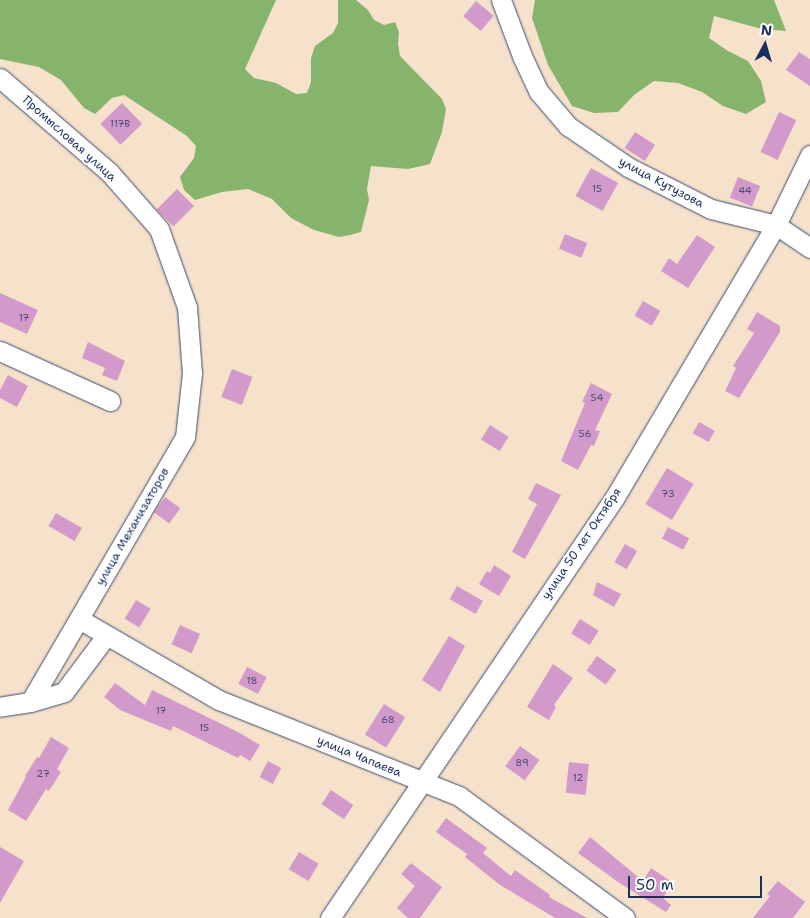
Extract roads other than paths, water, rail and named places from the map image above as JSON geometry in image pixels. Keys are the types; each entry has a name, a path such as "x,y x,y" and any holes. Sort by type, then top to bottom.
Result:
{"street":[{"name":"улица Кутузова","path":"501,0 522,56 540,92 568,126 628,168 710,209 776,225 810,248"},
{"name":"Промысловая улица","path":"0,78 108,172 159,229 187,308"},
{"name":"улица 50 лет Октября","path":"330,918 614,497 776,225 810,156"},
{"name":"улица Механизаторов","path":"30,702 185,436 192,373 187,308"},
{"path":"0,351 110,401"},
{"name":"улица Чапаева","path":"79,619 220,700 422,783 459,796 625,918"},
{"path":"0,707 30,702 64,692 106,636"}]}
